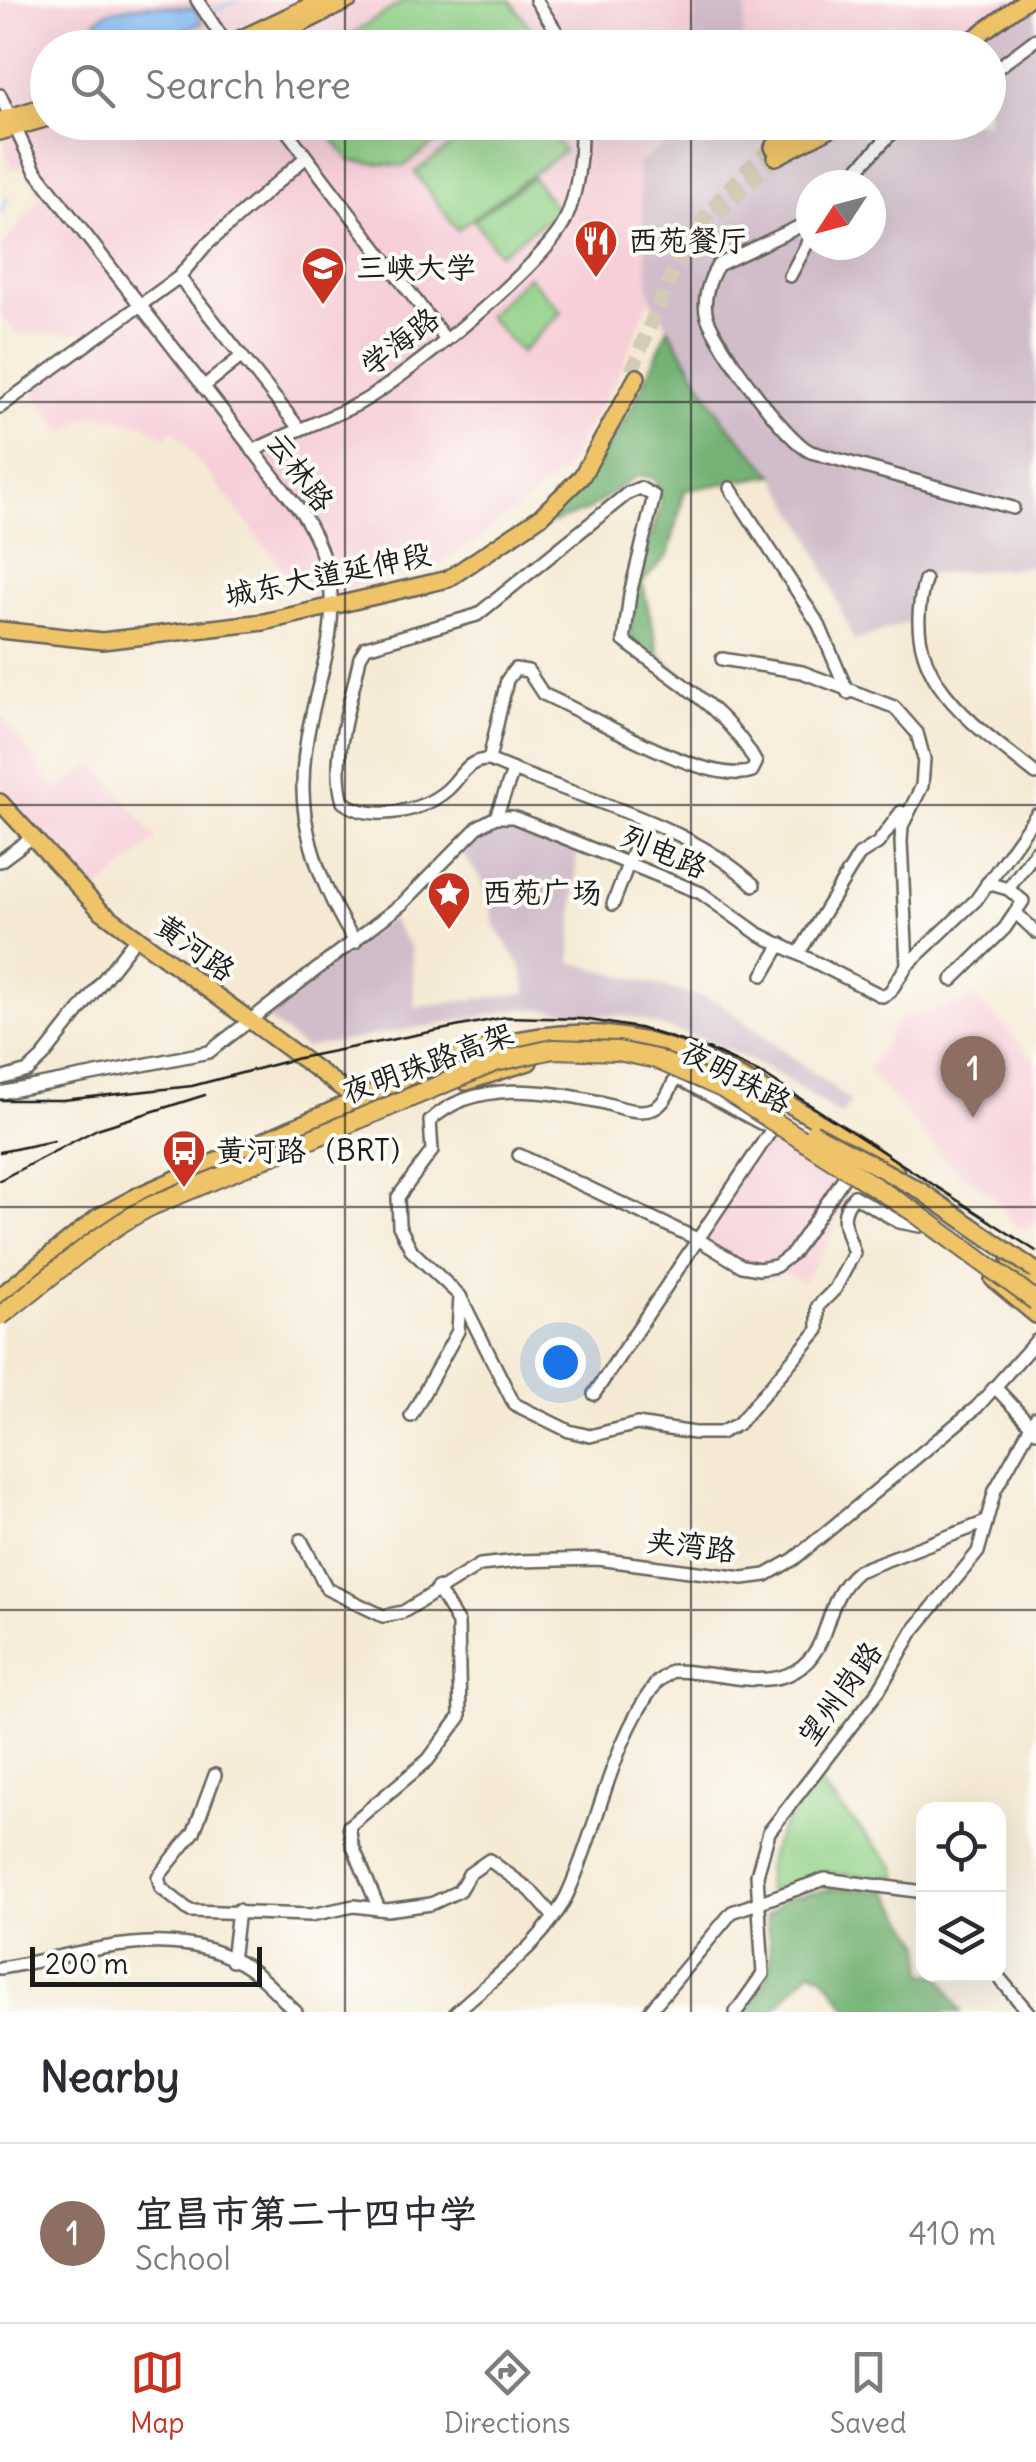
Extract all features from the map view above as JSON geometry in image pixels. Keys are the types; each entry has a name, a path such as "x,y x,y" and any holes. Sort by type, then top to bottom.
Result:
{"highway":[{"name":"夜明珠路高架","path":"1,1297 101,1223 136,1204 465,1064 527,1044 596,1041 662,1052 710,1072 812,1132 941,1217 1036,1286"},
{"name":"夜明珠路高架","path":"9,1314 85,1247 151,1206 454,1078 495,1062 553,1049 618,1051 656,1059 709,1082 914,1212 1036,1301"}],"main road":[{"path":"261,30 322,0"},
{"path":"288,30 349,0"},
{"path":"985,30 1026,0"},
{"path":"1001,30 1036,4"},
{"path":"5,125 30,113"},
{"path":"5,125 30,121"},
{"path":"791,140 774,152 802,140"},
{"name":"城东大道延伸段","path":"0,627 104,632 258,618 334,606 445,574 532,515 578,470 634,374"},
{"name":"黄河路","path":"0,802 28,840"},
{"name":"黄河路","path":"0,812 134,941 374,1116"},
{"name":"夜明珠路","path":"1,1297 98,1217 139,1195 444,1061 520,1037 588,1032 663,1042 732,1070 876,1157 1036,1286"},
{"name":"夜明珠路","path":"0,1326 9,1314 143,1219 374,1116 527,1062 594,1058 671,1070 774,1126 920,1226 1036,1315"},
{"path":"812,1132 921,1192 1036,1271"},
{"path":"1,1297 9,1314"}],"street":[{"path":"536,0 555,30"},
{"path":"199,3 217,30"},
{"path":"1006,62 1036,40"},
{"name":"云林路","path":"0,95 5,125 35,170 324,548 334,606 303,791 325,891 355,942"},
{"path":"292,140 446,340"},
{"name":"学海路","path":"253,451 298,427 361,402 446,340 530,263 564,223 582,140"},
{"path":"857,170 885,140"},
{"path":"0,407 179,276 206,246 305,158"},
{"path":"796,229 718,265 709,280 706,316 786,435 811,452 1013,508"},
{"path":"790,276 798,260"},
{"path":"179,276 298,427"},
{"path":"203,387 241,356"},
{"path":"489,760 507,680 516,669 528,672 543,694 696,764 726,774 752,772 756,763 738,735 684,685 624,641 630,594 654,496 640,488 628,493 476,615 366,647 360,657 339,757 343,802 370,816 390,812 442,794 456,775 479,760 489,760 644,822 732,865 754,885"},
{"path":"730,488 812,614 848,693"},
{"path":"925,580 916,635 946,697 1036,774"},
{"path":"722,659 802,672 848,693 894,707 916,732 924,759 922,786 902,826 906,965"},
{"path":"0,1093 208,1052 402,904 472,832 496,817 513,771"},
{"path":"799,953 860,855 884,836 900,812"},
{"name":"列电路","path":"496,817 513,817 701,893 781,944 882,996 890,992 906,965 957,921 1036,816"},
{"path":"613,904 644,822"},
{"path":"0,861 28,840"},
{"path":"1008,889 1036,851"},
{"path":"952,980 1017,914 1023,901 1008,889 987,884"},
{"path":"1017,914 1036,932"},
{"path":"0,1079 28,1071 42,1057 134,941"},
{"path":"763,975 781,944"},
{"path":"594,1394 774,1126 760,1123 675,1079 662,1103 652,1110 633,1111 540,1091 503,1092 455,1102 430,1121 432,1151 398,1197 399,1226 412,1251 460,1296 514,1404 534,1416 590,1436 637,1424 694,1434 720,1432 738,1424 818,1330 818,1306 834,1289 854,1253 843,1231 849,1200 854,1196 899,1222 920,1226"},
{"path":"519,1155 699,1240 742,1266 776,1266 794,1253 845,1176"},
{"path":"411,1416 458,1331 460,1296"},
{"name":"夹湾路","path":"301,1540 327,1589 383,1616 403,1612 480,1565 549,1558 598,1559 742,1578 766,1575 794,1559 995,1387 1036,1341"},
{"path":"995,1387 1034,1425"},
{"name":"望州岗路","path":"736,2012 762,1974 756,1875 769,1832 879,1690 937,1599 978,1552 1001,1477 1034,1425"},
{"path":"456,2012 554,1917 567,1894 602,1795 656,1682 672,1671 720,1679 793,1675 808,1664 844,1582 858,1571 986,1522"},
{"path":"379,1909 352,1844 350,1826 428,1760 462,1711 458,1622 438,1588"},
{"path":"215,1776 194,1832 163,1870 158,1883 190,1911 311,1915 354,1906 379,1909 431,1904 454,1895 470,1874 489,1860 530,1890 554,1917"},
{"path":"650,2012 732,1912 825,1879 916,1891"},
{"path":"232,1960 238,1910"},
{"path":"0,1968 122,1943 179,1946 232,1960 250,1970 296,2012"},
{"path":"1003,1982 1028,2012"}],"shaded area":[{"name":"三峡大学","path":"0,0 697,0 692,30 30,30 30,140 674,140 637,164 650,297 623,365 562,473 468,547 432,567 307,599 174,430 165,437 144,424 100,415 83,419 65,433 25,382 89,333 18,333 0,314 0,249 39,199 27,166 11,168 0,126"},
{"path":"697,0 748,0 744,30 693,30"},
{"path":"748,0 1011,0 969,30 744,30"},
{"path":"1011,0 1036,0 1036,566 923,575 909,622 854,641 810,535 774,475 724,421 650,297 637,163 674,140 1006,140 1006,30 969,30"},
{"path":"0,713 56,790 96,763 157,839 98,890 0,790"},
{"path":"506,821 577,848 571,962 717,1001 851,1101 841,1116 781,1076 730,1050 634,1017 527,1008 304,1048 265,1017 390,918 411,948 415,1007 527,993 522,968 496,928 482,880 460,851 482,831"},
{"path":"974,995 1036,1062 1036,1224 1018,1228 992,1195 951,1166 869,1070 899,1018 967,1002"},
{"path":"762,1131 849,1185 829,1242 803,1282 783,1272 763,1280 690,1240 723,1199"}],"green space":[{"path":"405,0 510,0 532,30 358,30"},
{"path":"334,140 438,140 404,166 350,161"},
{"path":"459,140 556,140 564,151 457,230 415,172"},
{"path":"533,177 558,211 499,254 474,220"},
{"path":"528,276 562,312 521,352 487,316"},
{"path":"668,328 724,421 774,475 685,490 668,555 642,582 660,657 701,694 630,651 630,599 661,505 654,478 638,475 588,510 546,525 585,480 617,433"},
{"path":"817,1782 896,1868 897,1878 822,1873 768,1892 773,1846"},
{"path":"835,1888 888,1891 916,1934 916,1982 944,1982 961,2012 851,2012 823,1975 810,1970 772,2012 746,2012 767,1977 766,1915 788,1898"}],"water":[{"path":"147,5 194,8 203,23 183,30 88,30 102,16 117,9"}],"waterway":[{"path":"212,11 239,0"},
{"path":"0,212 7,199"}],"tunnel":[{"path":"632,371 686,248 722,197 773,147"},
{"path":"717,214 776,157"}],"railway":[{"path":"0,1100 63,1100 192,1086 299,1058 506,1017 583,1019 639,1028 708,1049 764,1075 1036,1251"},
{"path":"0,1180 97,1129 205,1095"},
{"path":"0,1152 54,1141"}],"place":[{"name":"西苑餐厅","path":"596,279"},
{"name":"三峡大学","path":"323,306"},
{"name":"西苑广场","path":"449,931"},
{"name":"宜昌市第二十四中学","path":"973,1118"},
{"name":"黄河路（BRT）","path":"184,1189"}]}
